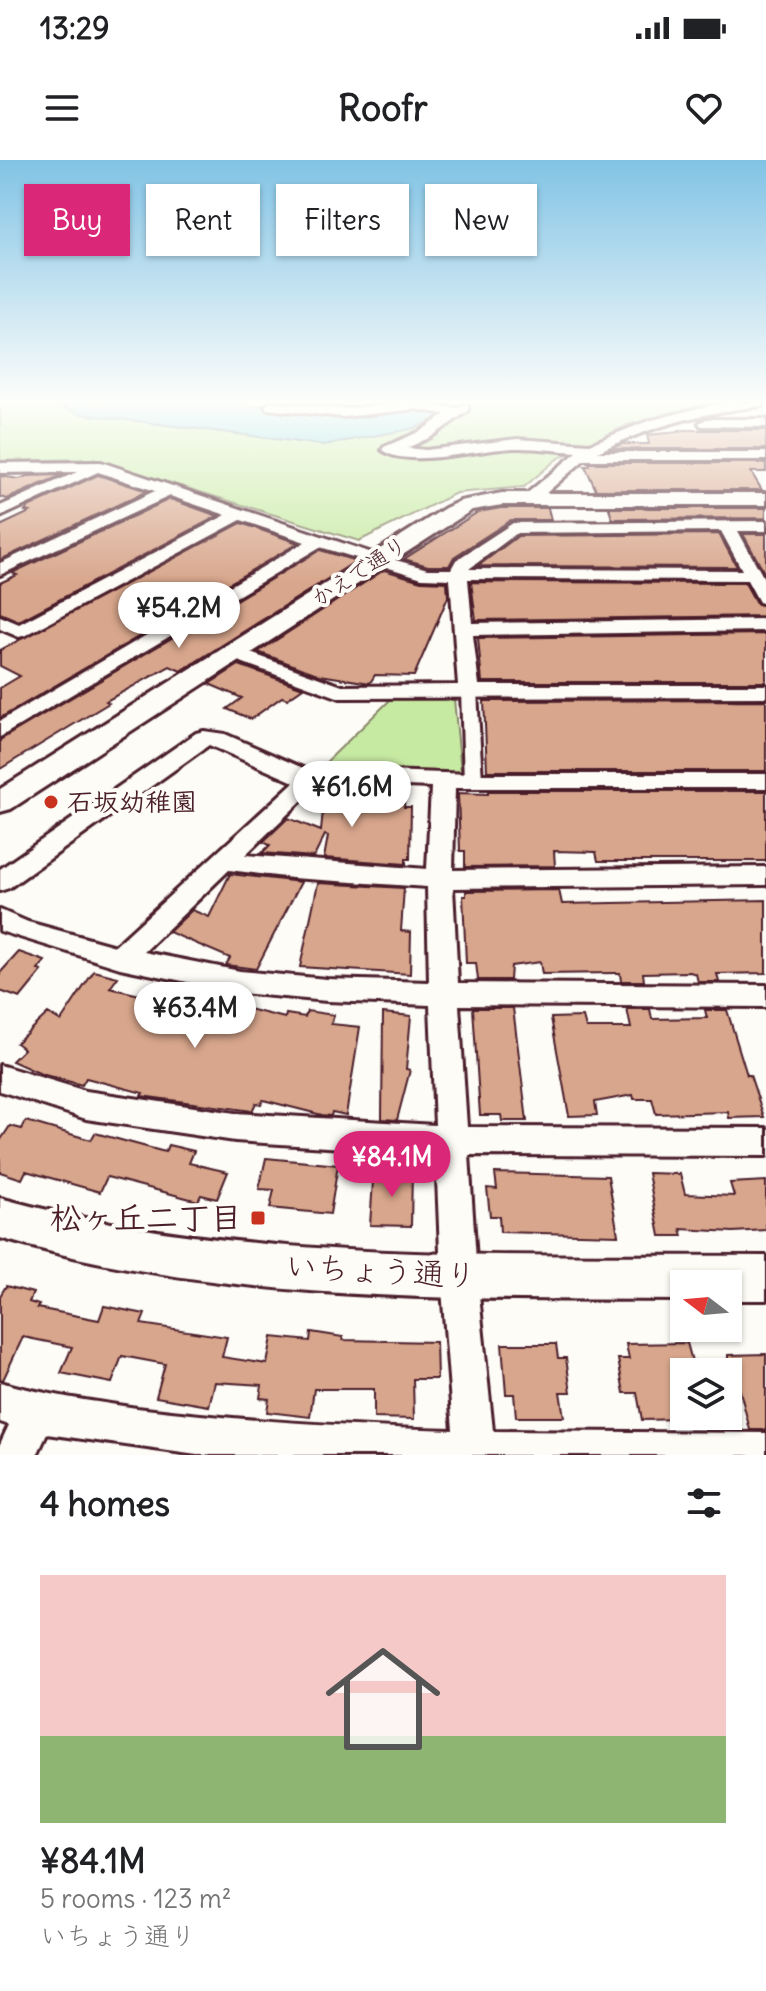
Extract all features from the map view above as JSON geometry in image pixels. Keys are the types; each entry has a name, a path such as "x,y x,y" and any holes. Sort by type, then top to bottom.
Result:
{"street":[{"path":"531,498 574,462"},
{"path":"0,512 101,467"},
{"path":"0,468 101,467 375,560 428,574 753,575"},
{"path":"0,570 171,489"},
{"name":"かえで通り","path":"0,802 375,560 467,505 531,498 766,499"},
{"path":"0,622 19,631 242,513"},
{"path":"475,1452 459,1276 440,879 458,780 469,691 458,574 462,564 513,528 766,526"},
{"path":"727,527 766,598"},
{"path":"0,730 320,540"},
{"path":"463,629 766,625"},
{"path":"234,653 340,692 766,691"},
{"path":"0,882 204,738 217,739 310,780"},
{"path":"120,958 310,780 325,776 458,780 766,781"},
{"path":"225,861 281,869 440,879 766,876"},
{"path":"0,920 19,929 120,958 240,982 327,990 444,994 766,996"},
{"path":"0,1078 86,1105 235,1127 454,1141 766,1142"},
{"name":"いちょう通り","path":"0,1218 32,1228 161,1255 298,1268 459,1276 766,1278"},
{"path":"16,1455 17,1408 244,1449 766,1453"}],"green space":[{"path":"104,462 553,462 524,487 456,493 359,541"},
{"path":"391,699 454,699 461,772 318,770"}],"building":[{"path":"589,463 766,463 766,472 751,472 762,490 596,490 585,466 590,466"},
{"path":"62,475 7,499 0,497 0,476 19,479"},
{"path":"98,475 147,491 0,560 0,526 30,512 25,511 28,507"},
{"path":"170,499 218,516 19,621 0,613 0,583 17,575 12,573"},
{"path":"501,508 548,508 551,520 511,520 454,557 449,566 428,566 404,559 478,512"},
{"path":"609,508 766,508 766,518 612,519"},
{"path":"241,523 298,543 0,718 0,688 20,676 0,666 0,650"},
{"path":"719,534 737,567 478,566 518,536"},
{"path":"743,534 766,534 766,576"},
{"path":"320,550 356,561 181,671 170,666 106,701 109,703 0,769 0,740"},
{"path":"384,570 421,581 447,582 448,597 414,676 375,675 370,683 320,675 258,652"},
{"path":"471,582 745,583 756,603 766,607 766,616 476,620"},
{"path":"766,634 766,682 482,682 478,638"},
{"path":"239,665 303,688 287,699 282,697 251,719 227,709 242,698 209,684"},
{"path":"766,700 766,771 487,771 484,701"},
{"path":"325,789 405,792 404,807 411,807 410,859 406,859 406,864 324,858 328,836 325,835 314,857 262,853 270,845 263,842 288,818 321,831"},
{"path":"488,791 766,791 766,861 598,861 596,852 554,851 555,866 465,867 465,851 460,851 458,793 488,794"},
{"path":"230,874 301,882 256,969 226,965 230,958 169,932 192,910 209,917"},
{"path":"318,883 404,888 401,931 411,932 410,974 300,967"},
{"path":"559,890 562,904 766,900 766,973 717,974 719,982 698,982 696,974 690,972 643,973 644,981 621,981 620,973 542,974 540,962 511,966 510,980 478,980 476,963 466,963 463,896 466,896 466,891"},
{"path":"19,952 45,961 38,970 42,971 20,998 0,991 0,973"},
{"path":"94,971 118,977 110,988 157,999 163,988 285,1018 286,1014 305,1017 307,1011 334,1015 331,1024 360,1027 346,1115 332,1112 331,1116 322,1115 263,1100 261,1104 256,1103 252,1111 141,1096 143,1093 86,1078 82,1085 41,1074 12,1061 24,1049 16,1043 48,1013 61,1021"},
{"path":"473,1008 513,1008 527,1121 502,1121 501,1115 480,1115"},
{"path":"627,1009 650,1009 652,1019 707,1018 705,1010 727,1010 764,1117 729,1118 728,1112 656,1114 652,1099 634,1099 633,1095 595,1102 597,1115 569,1116 551,1018 583,1017 586,1028 631,1028"},
{"path":"383,1013 411,1016 406,1069 410,1070 397,1120 382,1119"},
{"path":"26,1121 91,1140 95,1133 165,1152 168,1145 194,1151 189,1163 228,1172 217,1199 201,1195 198,1201 107,1177 100,1192 26,1171 22,1179 0,1172 0,1141 10,1126 22,1129"},
{"path":"266,1158 338,1165 330,1214 270,1208 274,1190 259,1189"},
{"path":"382,1170 412,1171 411,1226 370,1225 373,1181 381,1181"},
{"path":"495,1173 608,1176 618,1235 500,1232 499,1216 490,1216 487,1188 497,1189"},
{"path":"648,1173 680,1174 685,1194 734,1196 730,1183 766,1181 766,1230 681,1229 683,1236 660,1236"},
{"path":"6,1286 33,1293 29,1302 39,1305 37,1308 99,1320 104,1306 145,1314 141,1324 227,1337 222,1357 267,1364 272,1337 310,1341 311,1332 343,1337 343,1340 436,1342 437,1379 413,1379 414,1419 374,1418 374,1389 314,1389 310,1417 267,1412 269,1399 260,1398 262,1385 215,1382 209,1406 156,1397 165,1364 122,1356 112,1383 61,1373 72,1347 23,1337 3,1380 0,1379 0,1296"},
{"path":"687,1343 691,1358 670,1358 670,1419 642,1420 637,1393 624,1393 618,1359 629,1359 626,1344"},
{"path":"502,1344 556,1344 558,1358 566,1358 571,1392 560,1392 564,1417 516,1417 514,1394 506,1394"},
{"path":"766,1354 766,1430 750,1430 742,1399 742,1358 728,1358 728,1355"}],"place":[{"name":"石坂幼稚園","path":"51,802"},
{"name":"松ヶ丘二丁目","path":"258,1218"}]}
